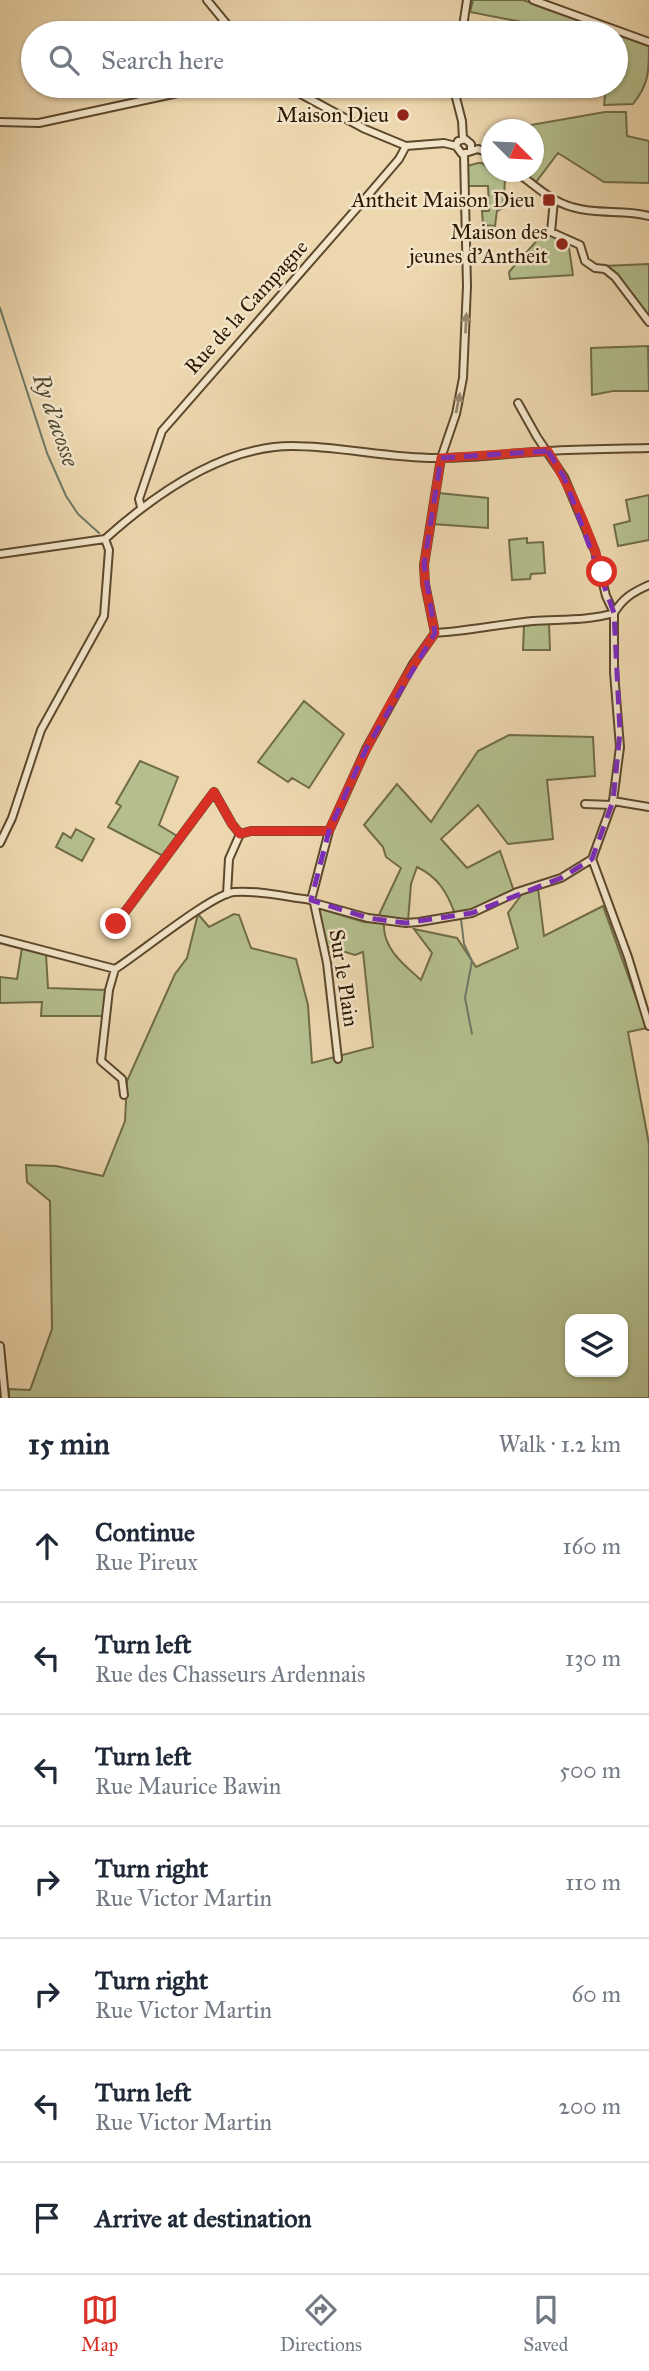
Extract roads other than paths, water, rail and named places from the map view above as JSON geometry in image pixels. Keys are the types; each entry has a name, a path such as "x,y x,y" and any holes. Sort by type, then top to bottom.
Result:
{"street":[{"path":"207,0 224,21"},
{"path":"464,21 467,0"},
{"path":"533,0 591,21"},
{"path":"628,34 649,42"},
{"path":"0,122 38,123 154,98"},
{"path":"308,98 365,129 406,146 444,143 456,146"},
{"path":"456,98 463,139"},
{"path":"312,901 329,831 366,749 413,664 435,633 424,565 441,458 456,414 463,378 467,286 468,152 470,142 463,139 458,141 456,146 457,151 468,152 481,150"},
{"name":"Rue de la Campagne","path":"141,507 139,499 162,431 366,198 399,159 406,146"},
{"path":"530,182 554,200 574,208 649,216"},
{"path":"554,200 551,232 580,245 585,261 615,276 649,322"},
{"path":"124,1095 122,1079 101,1061 109,990 116,969 200,909 227,894 262,894 312,901 368,918 419,922 472,913 517,892 561,878 592,859 612,803 620,732 614,672 614,613 606,596 595,551 564,477 518,403"},
{"path":"0,554 105,539 141,507 164,492 228,459 273,447 318,447 441,458 649,448"},
{"path":"0,843 12,818 41,730 104,616 109,550 105,539"},
{"path":"435,633 477,630 523,622 599,618 614,613 631,593 649,585"},
{"path":"116,924 214,792 240,834"},
{"path":"586,804 612,803 649,807"},
{"path":"240,834 251,831 329,831"},
{"path":"227,894 229,859 240,834"},
{"path":"592,859 628,957 649,1026"},
{"name":"Sur le Plain","path":"312,901 327,963 338,1059"},
{"path":"0,939 116,969"},
{"path":"0,1346 5,1398"}],"waterway":[{"name":"Ry d'acosse","path":"0,308 47,453 66,496 78,514 99,533"},
{"path":"461,919 464,944 472,961 465,998 472,1034"}],"place":[{"name":"Maison Dieu","path":"403,115"},
{"name":"Antheit Maison Dieu","path":"549,200"},
{"name":"Maison des jeunes d'Antheit","path":"562,244"}]}
